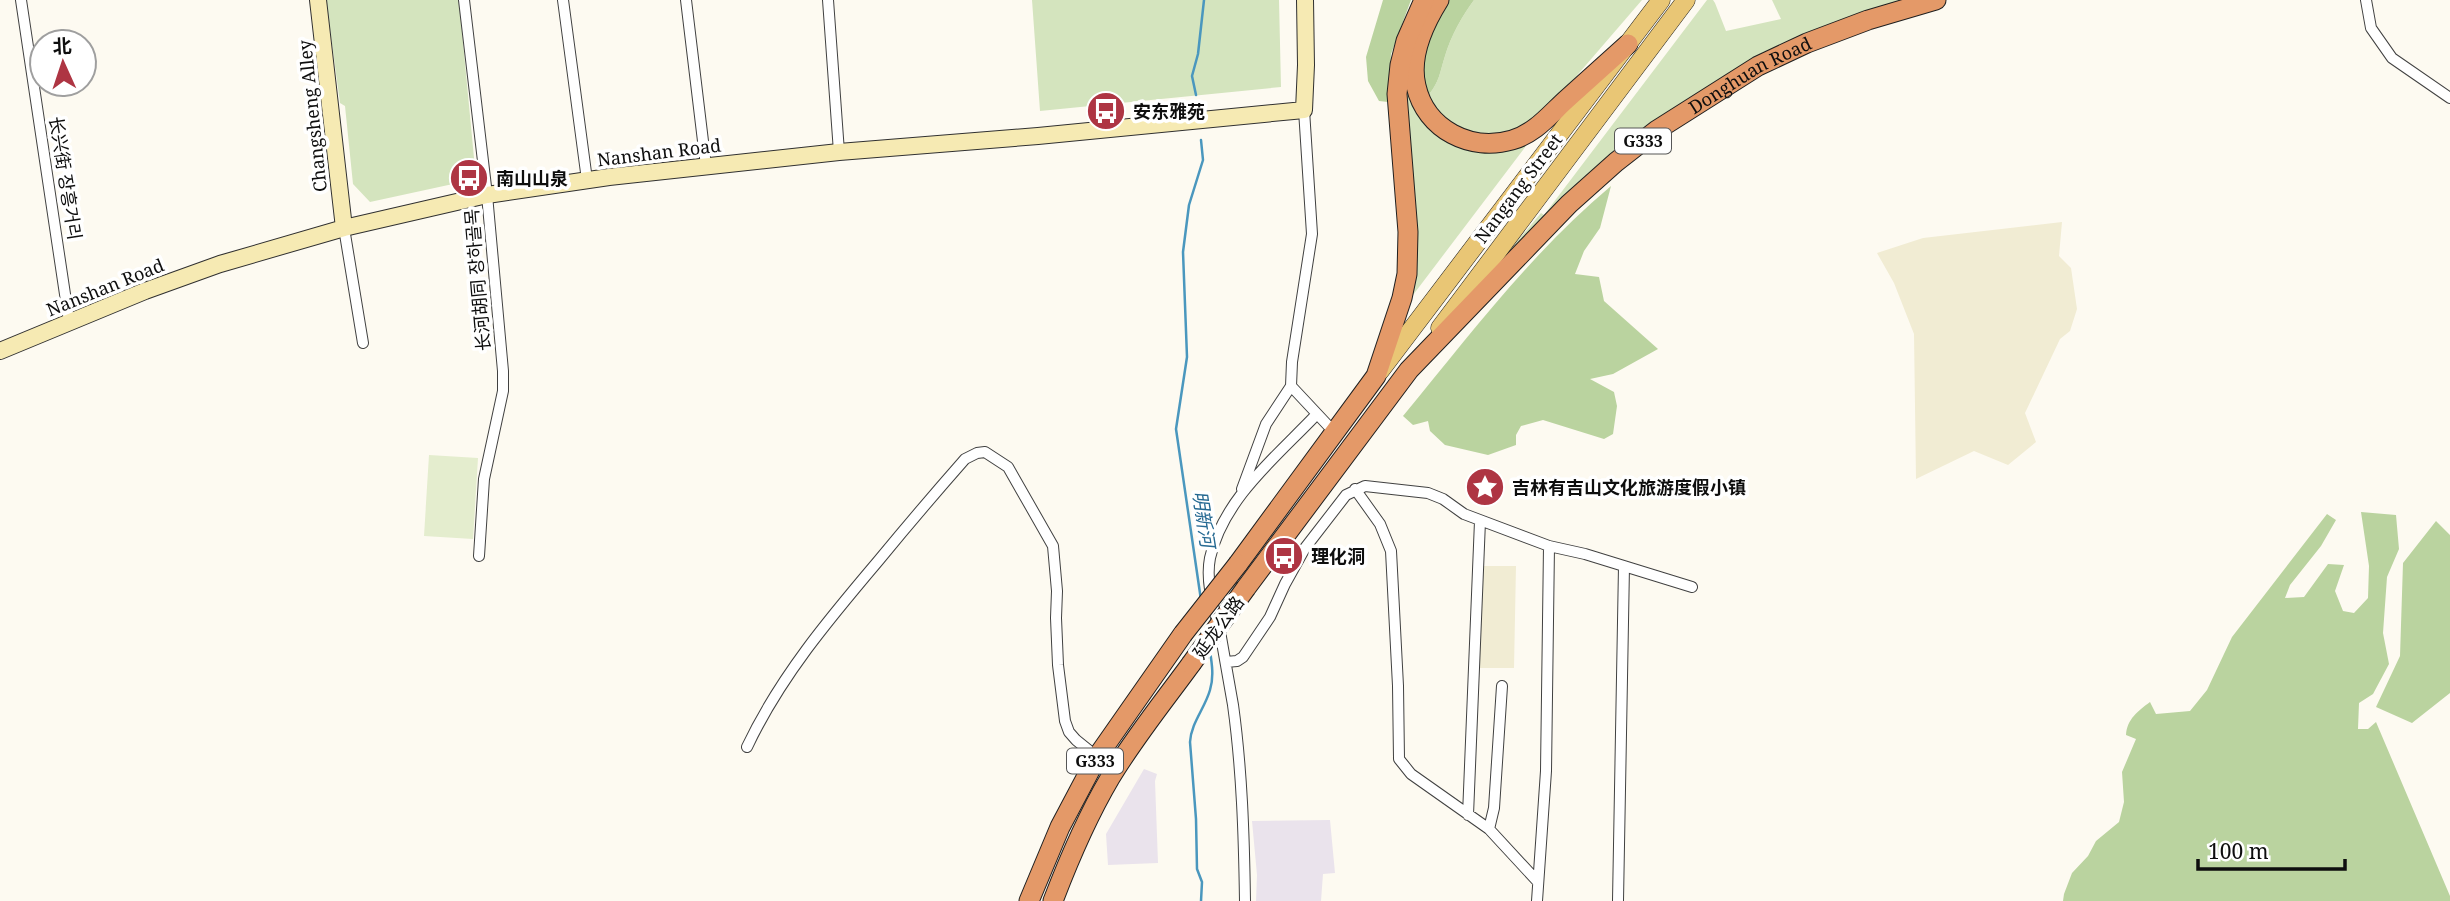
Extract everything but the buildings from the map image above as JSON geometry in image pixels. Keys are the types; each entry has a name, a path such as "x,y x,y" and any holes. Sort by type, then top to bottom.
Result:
{"highway":[{"name":"G333","path":"1376,376 1402,298 1407,274 1408,206 1398,125 1397,93 1406,41 1424,0"},
{"path":"1439,0 1429,16 1417,49 1416,86 1429,114 1445,131 1473,142 1502,142 1529,133 1628,44"},
{"name":"Donghuan Road","path":"1409,370 1569,204 1657,130 1758,66 1807,43 1868,20 1936,0"},
{"name":"延龙公路","path":"1053,901 1078,840 1111,777 1137,737 1409,370"},
{"name":"延龙公路","path":"1029,901 1060,827 1097,757 1183,634 1238,564 1376,376"}],"main road":[{"name":"Nangang Street","path":"1376,376 1661,0"},
{"name":"Nangang Street","path":"1409,370 1686,0"}],"street":[{"name":"长兴街 장흥거리","path":"21,0 69,321"},
{"name":"Changsheng Alley","path":"318,0 344,228"},
{"name":"长河胡同 장하골목","path":"464,0 487,195 503,391 484,479 480,556"},
{"path":"563,0 587,180"},
{"path":"686,0 706,166"},
{"path":"828,0 839,152"},
{"path":"1240,495 1266,424 1291,386 1292,362 1312,234 1304,110 1307,65 1304,0"},
{"path":"2366,0 2371,28 2392,58 2450,98"},
{"name":"Nanshan Road","path":"0,351 69,321 220,264 344,228 487,195 587,180 839,152 1304,110"},
{"path":"344,228 363,343"},
{"path":"1291,386 1335,433"},
{"path":"1245,901 1244,827 1238,749 1226,662 1208,573 1210,558 1226,516 1240,495 1316,415"},
{"path":"747,747 786,676 817,633 965,458 985,452 1008,467 1053,546 1058,665 1065,721 1076,740 1097,757"},
{"path":"1226,662 1237,661 1254,644 1305,548 1337,505 1355,489 1365,486 1428,493 1480,521 1549,546 1692,587"},
{"path":"1355,489 1380,524 1391,551 1399,759 1411,774 1489,829 1538,881"},
{"path":"1468,815 1480,521"},
{"path":"1287,534 1305,548"},
{"path":"1537,901 1546,771 1549,546"},
{"path":"1618,901 1624,566"},
{"path":"1489,829 1494,808 1502,686"}],"shaded area":[{"path":"2062,222 2059,256 2071,268 2077,309 2070,331 2060,339 2025,413 2036,442 2008,465 1974,451 1916,479 1914,334 1894,283 1877,253 1923,238"},
{"path":"1482,566 1516,566 1514,668 1477,668"},
{"path":"1144,769 1157,774 1158,863 1108,865 1106,834"},
{"path":"1330,820 1335,873 1323,874 1321,901 1256,901 1257,875 1252,821"}],"green space":[{"path":"326,0 459,0 476,179 370,202 353,184 345,106 340,103"},
{"path":"1032,0 1279,0 1281,87 1040,111"},
{"path":"1383,0 1411,0 1391,54 1388,102 1379,101 1368,81 1366,57"},
{"path":"1447,0 1474,0 1461,19 1447,49 1437,82 1427,97 1424,58"},
{"path":"1474,0 1642,0 1567,87 1521,130 1473,137 1443,121 1427,97 1437,82 1447,49 1461,19"},
{"path":"1707,0 1713,0 1715,3 1726,31 1781,19 1772,0 1903,0 1754,60 1508,259 1509,251 1541,213 1544,215"},
{"path":"1409,89 1437,131 1529,142 1410,299 1403,91"},
{"path":"1611,186 1600,228 1584,251 1575,274 1599,277 1604,301 1658,349 1613,374 1590,379 1614,392 1617,406 1613,434 1604,439 1543,420 1521,426 1516,435 1516,445 1488,455 1445,445 1430,431 1428,421 1413,425 1403,416 1477,326 1527,267"},
{"path":"429,455 478,458 473,539 424,536"},
{"path":"2361,512 2396,515 2399,549 2387,577 2383,633 2389,664 2373,694 2359,703 2358,729 2368,729 2376,722 2450,901 2063,901 2072,873 2088,856 2096,841 2119,822 2124,802 2122,772 2136,739 2126,735 2131,720 2150,702 2156,714 2190,711 2207,690 2232,637 2327,514 2336,520 2321,546 2290,585 2285,598 2304,597 2328,564 2344,565 2335,591 2343,611 2354,613 2368,598 2369,566"},
{"path":"2436,521 2450,535 2450,693 2412,723 2376,707 2400,656 2403,563"}],"waterway":[{"name":"明新河","path":"1196,95 1192,76 1198,54 1204,0"},
{"name":"明新河","path":"1201,140 1203,160 1189,205 1183,252 1187,357 1176,429 1201,600"},
{"name":"明新河","path":"1201,901 1202,882 1197,869 1190,742 1211,685 1210,651"}],"place":[{"name":"安东雅苑","path":"1106,111"},
{"name":"南山山泉","path":"469,178"},
{"name":"吉林有吉山文化旅游度假小镇","path":"1485,487"},
{"name":"理化洞","path":"1284,556"}]}
